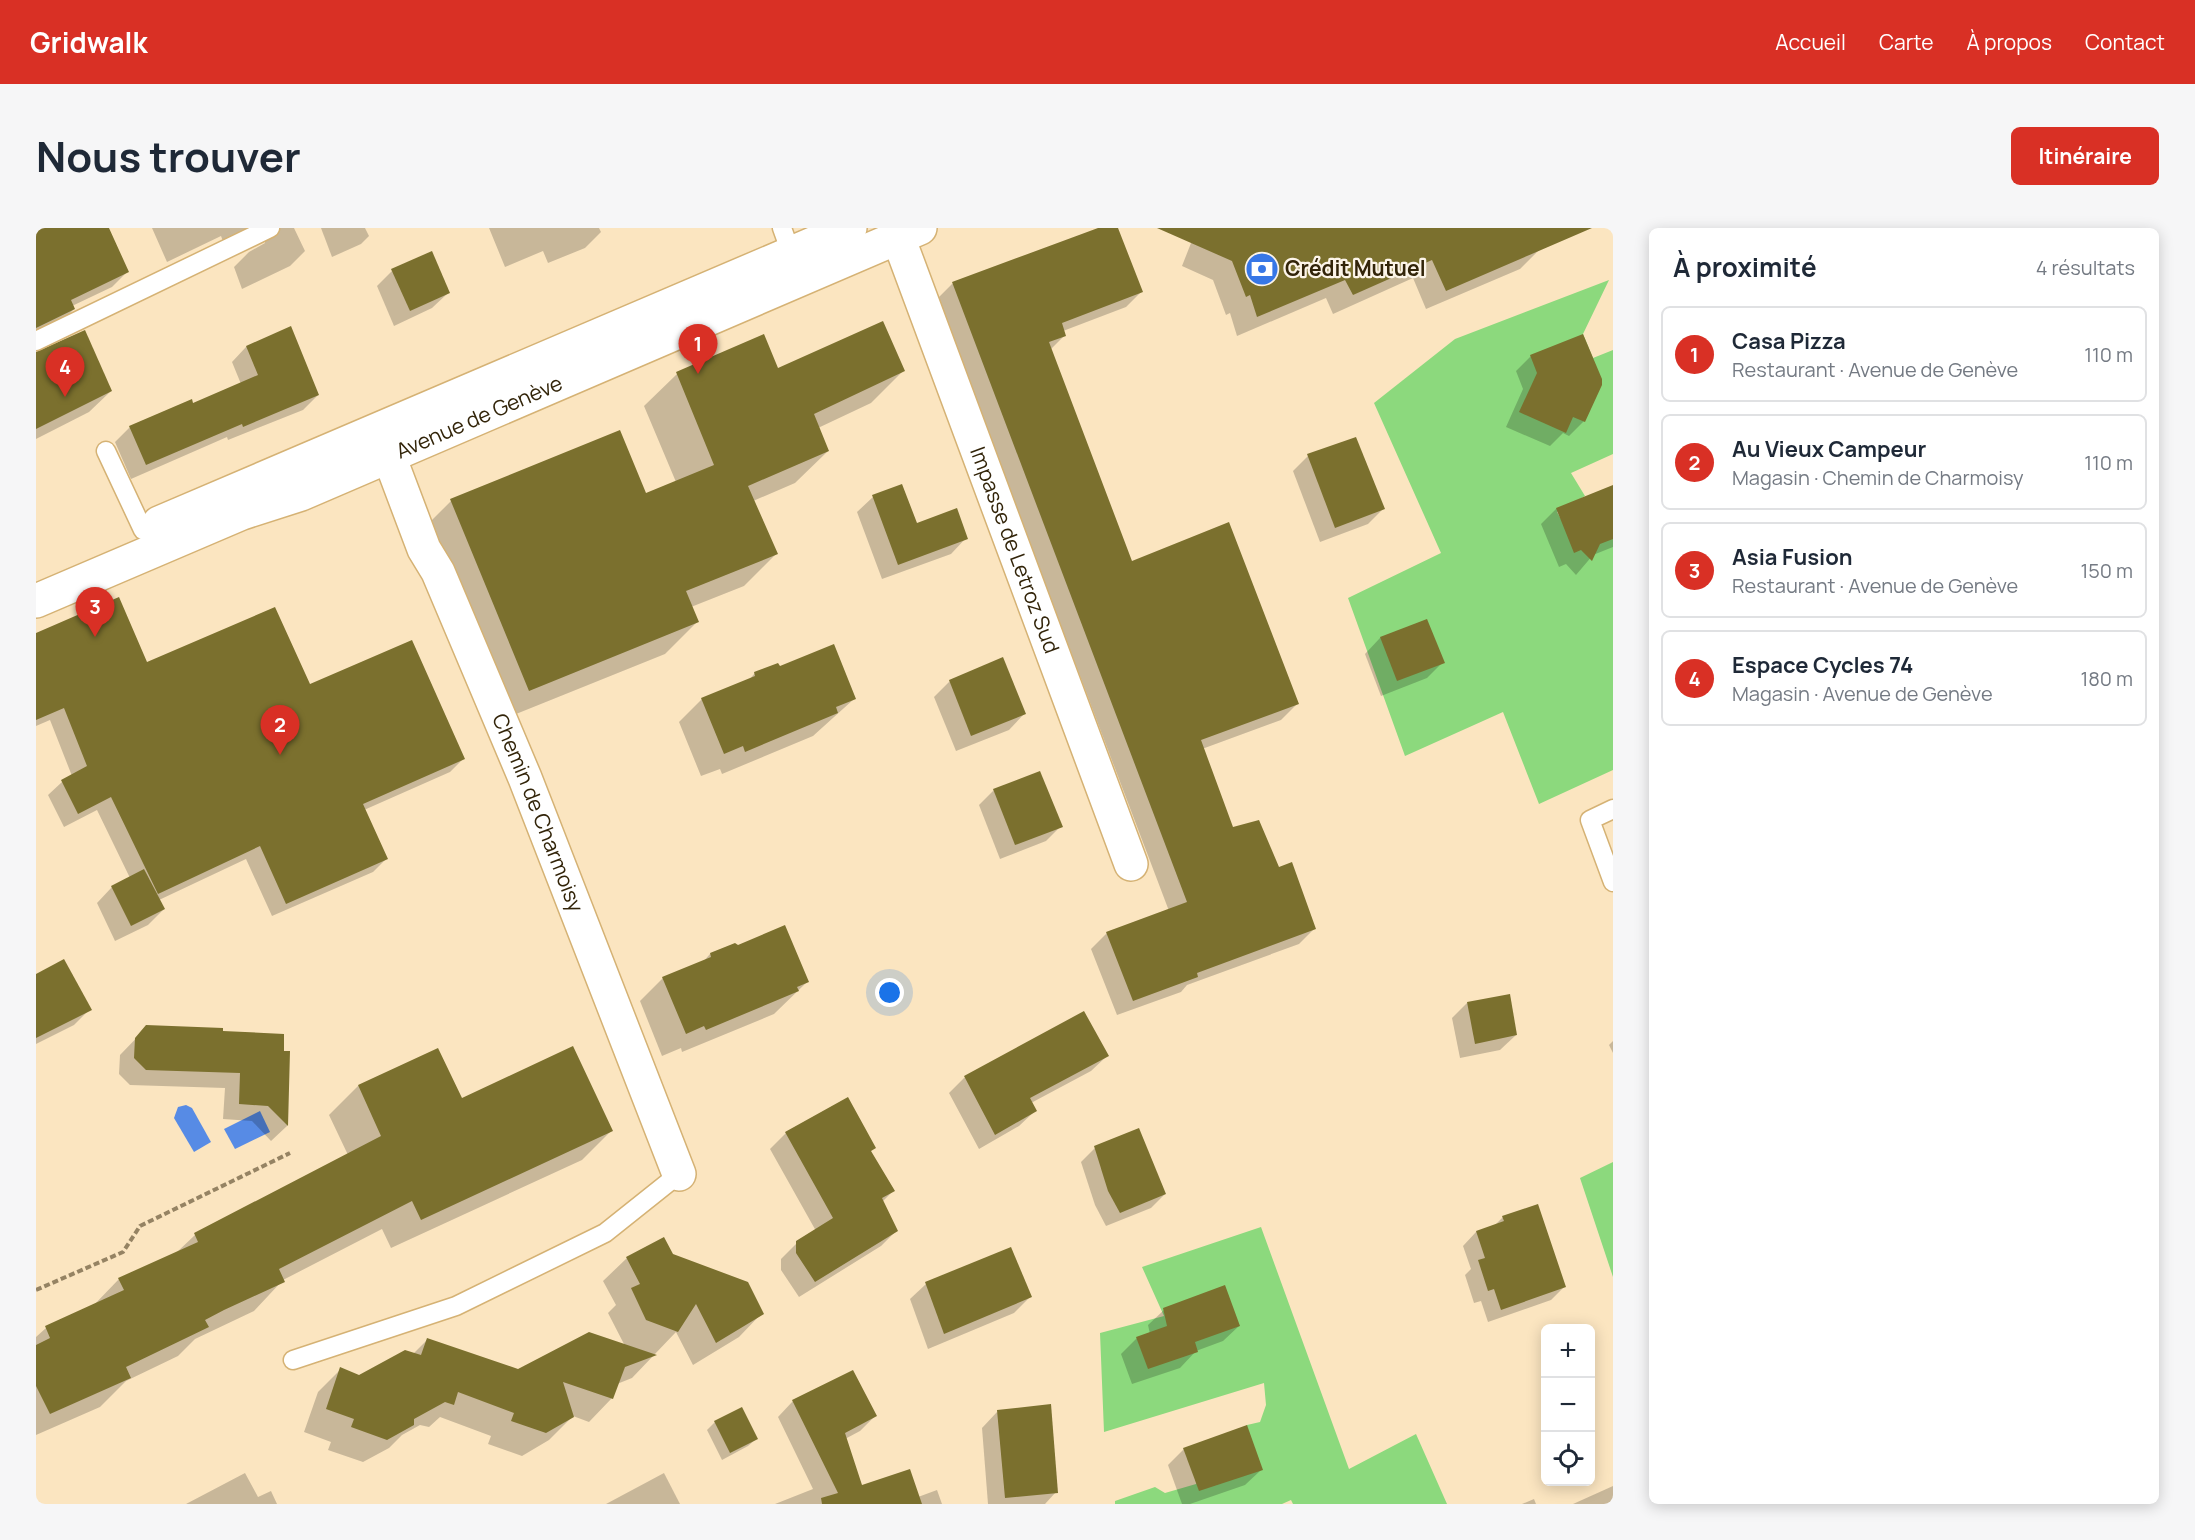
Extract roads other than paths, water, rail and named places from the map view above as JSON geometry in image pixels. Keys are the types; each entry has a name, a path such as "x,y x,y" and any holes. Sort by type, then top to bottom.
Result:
{"main road":[{"name":"Avenue de Genève","path":"36,601 242,513 301,494 385,443 787,240 850,228"},
{"name":"Avenue de Genève","path":"36,576 143,530 385,443 909,233"},
{"name":"Impasse de Letroz Sud","path":"909,233 1131,864"},
{"name":"Chemin de Charmoisy","path":"385,443 424,549 438,572 525,778 679,1174"}],"lane":[{"path":"36,341 270,228"},
{"path":"106,451 143,530"},
{"path":"1613,808 1590,820 1613,882"},
{"path":"293,1360 456,1306 605,1233 679,1174"}],"water":[{"path":"186,1105 192,1108 211,1142 194,1152 174,1118 178,1107"},
{"path":"260,1111 270,1132 235,1149 224,1129"}],"place":[{"name":"Crédit Mutuel","path":"1262,269"},
{"name":"Casa Pizza","path":"698,374"},
{"name":"Espace Cycles 74","path":"65,397"},
{"name":"Asia Fusion","path":"95,637"},
{"name":"Au Vieux Campeur","path":"280,755"}]}
